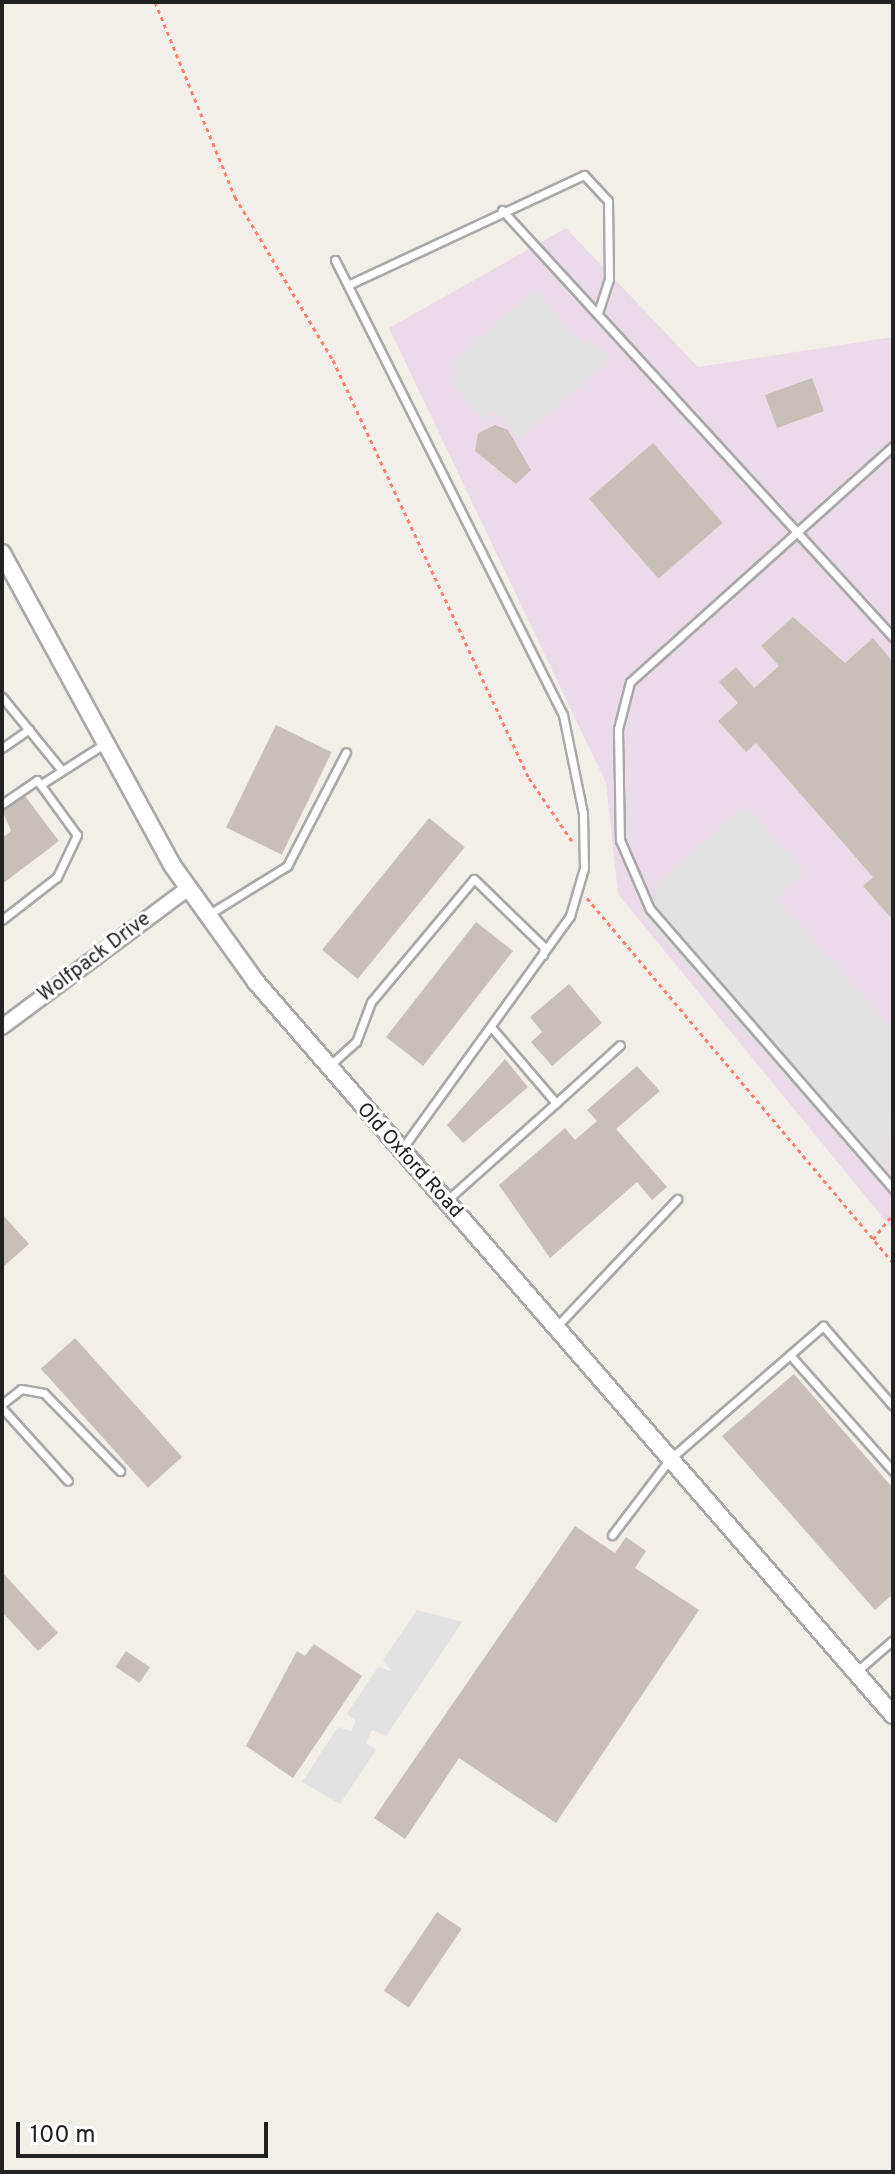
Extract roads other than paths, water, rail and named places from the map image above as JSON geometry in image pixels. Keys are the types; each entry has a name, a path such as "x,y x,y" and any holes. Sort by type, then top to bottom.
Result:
{"street":[{"name":"Old Oxford Road","path":"2,553 104,744 187,889 206,916 327,1068 893,1715"},
{"name":"Wolfpack Drive","path":"2,1027 187,889"}],"lane":[{"path":"348,285 502,210 584,175 598,183 608,201 609,279 599,310"},
{"path":"502,210 599,310 893,637"},
{"path":"335,260 563,715 584,853 579,887 541,963 399,1151"},
{"path":"893,446 630,682 618,729 620,840 650,909 893,1189"},
{"path":"2,697 60,768"},
{"path":"2,748 29,729"},
{"path":"2,804 28,783 43,783 60,768 104,744"},
{"path":"206,916 287,866 346,752"},
{"path":"2,920 57,877 77,843 43,783"},
{"path":"327,1068 356,1042 371,1002 474,879 544,947 541,963"},
{"path":"492,1028 556,1103"},
{"path":"445,1202 620,1045"},
{"path":"556,1328 677,1199"},
{"path":"612,1535 670,1459 823,1326 893,1406"},
{"path":"790,1355 893,1471"},
{"path":"68,1481 2,1406 21,1389 44,1393 120,1471"},
{"path":"857,1671 893,1640"}]}
